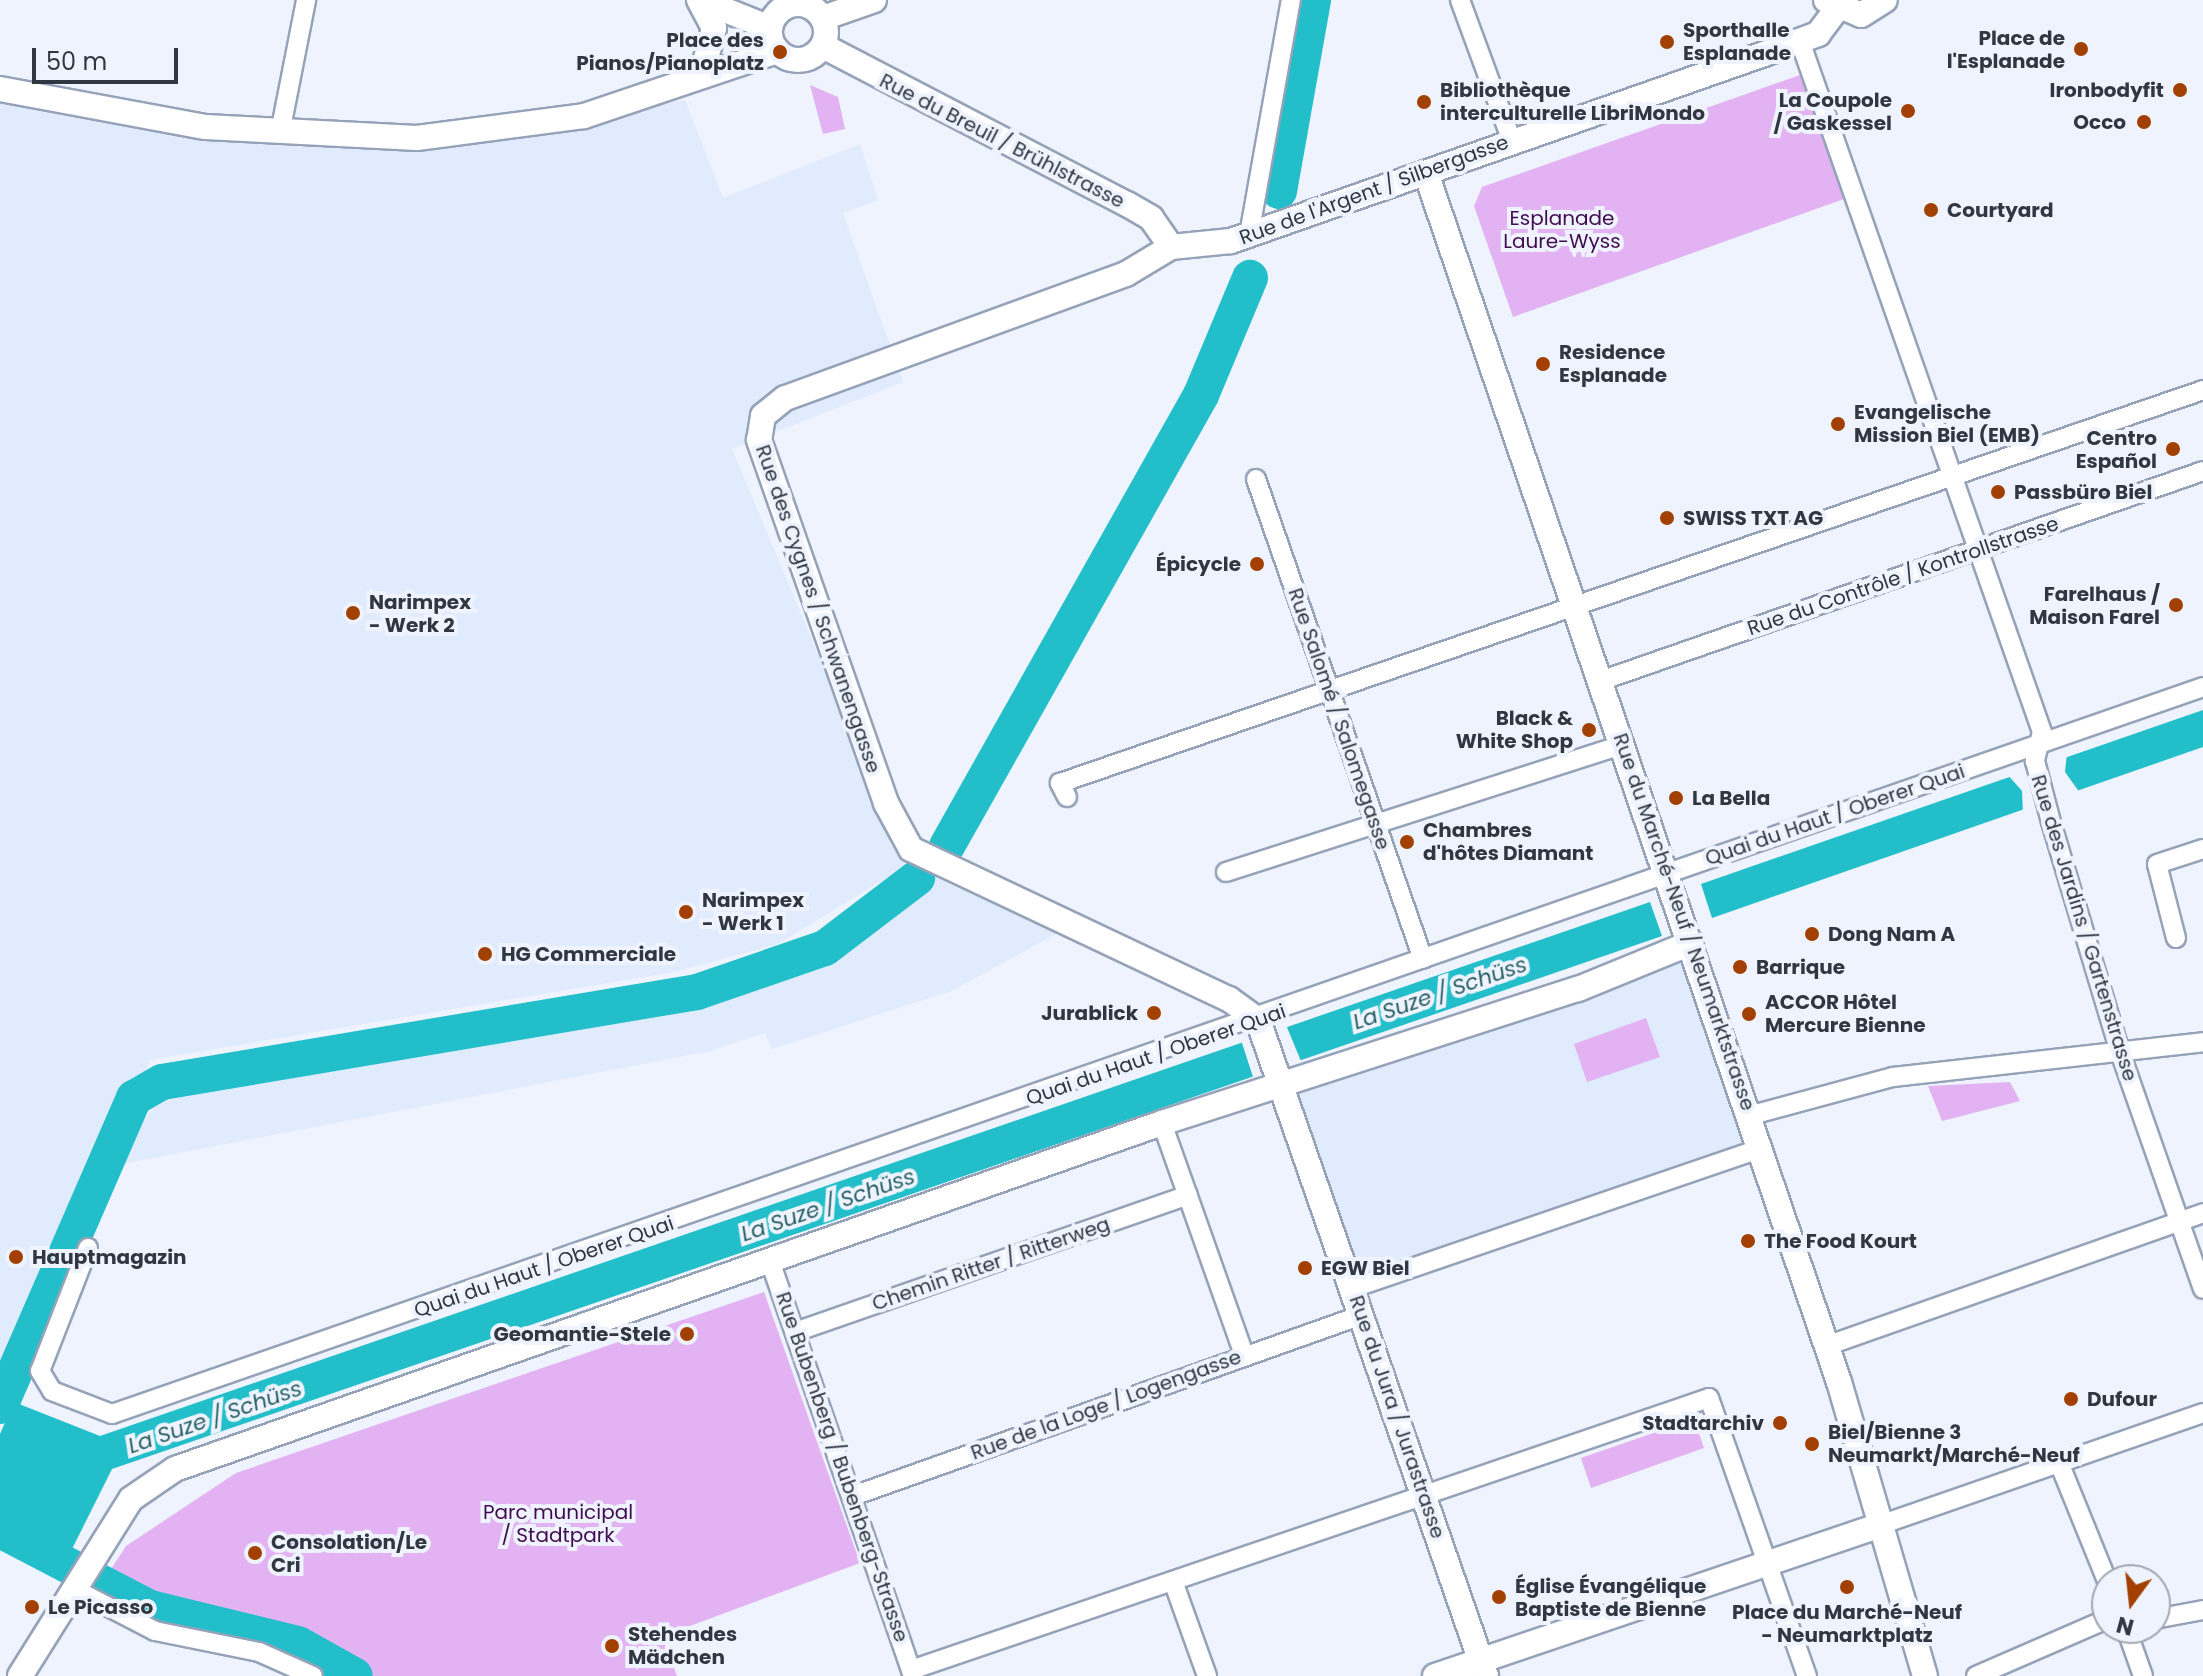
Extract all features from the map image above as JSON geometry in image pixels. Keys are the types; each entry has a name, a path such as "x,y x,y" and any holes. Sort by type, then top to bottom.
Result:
{"street":[{"path":"280,133 306,0"},
{"path":"689,80 705,62 714,28 699,0"},
{"path":"699,0 773,40 797,61 823,46 823,18"},
{"path":"1249,235 1291,0"},
{"path":"1460,0 1512,141"},
{"name":"Rue de l'Argent / Silbergasse","path":"1171,247 1249,235 1818,34 1831,5 1861,15 1885,0"},
{"path":"0,89 143,119 280,133 417,138 512,129 604,110 689,80 773,40 793,4 823,18 859,2"},
{"name":"Rue des Jardins / Gartenstrasse","path":"1800,41 1949,477 2041,729 2037,754 2046,806 2120,1052 2203,1289"},
{"name":"Rue du Breuil / Brühlstrasse","path":"823,46 1139,211 1171,247"},
{"name":"Rue du Marché-Neuf / Neumarktstrasse","path":"1426,173 1603,680 1826,1346 1925,1676"},
{"name":"Rue des Cygnes / Schwanengasse","path":"1171,247 1126,274 785,398 763,416 762,450 886,803 916,853 1229,999 1261,1026"},
{"path":"1067,797 1060,783 2203,390"},
{"name":"Rue du Contrôle / Kontrollstrasse","path":"1603,680 2203,471"},
{"name":"Rue Salomé / Salomegasse","path":"1256,479 1423,959"},
{"name":"Quai du Haut / Oberer Quai","path":"88,1248 40,1371 52,1391 107,1414 1261,1026 1423,959 2037,754 2203,687"},
{"path":"1226,872 1624,744"},
{"path":"2176,938 2157,864 2203,849"},
{"path":"20,1676 131,1499 175,1469 769,1258 1690,939"},
{"name":"Rue du Jura / Jurastrasse","path":"1261,1026 1282,1079 1353,1288 1359,1316 1483,1668"},
{"path":"1748,1116 1893,1077 2203,1042"},
{"path":"1162,1123 1244,1355"},
{"path":"1353,1288 1760,1149"},
{"name":"Chemin Ritter / Ritterweg","path":"795,1332 1188,1195"},
{"path":"1826,1346 2203,1213"},
{"name":"Rue Bubenberg / Bubenberg-Strasse","path":"769,1258 912,1673"},
{"name":"Rue de la Loge / Logengasse","path":"853,1496 1359,1316"},
{"path":"912,1673 1709,1398 1807,1676"},
{"path":"1435,1676 1483,1668 1766,1563 1880,1525 2063,1472 2203,1413"},
{"path":"2063,1472 2100,1564"},
{"path":"83,1579 155,1631 259,1652 313,1676"},
{"path":"1173,1581 1207,1676"},
{"path":"2171,1618 2203,1610"},
{"path":"1976,1676 2091,1626"},
{"path":"2132,1644 2143,1676"}],"shaded area":[{"path":"0,96 145,126 519,134 685,100 723,198 860,144 878,200 843,213 903,382 732,449 906,865 1058,933 951,991 772,1049 765,1033 710,1051 116,1165 163,1092 700,1000 856,944 925,886 906,866 778,944 673,972 149,1060 145,1084 129,1096 0,1375"},
{"path":"1691,943 1760,1149 1353,1288 1285,1087"}],"green space":[{"name":"Esplanade Laure-Wyss","path":"1800,75 1844,199 1513,317 1474,206 1482,187"},
{"path":"810,85 838,97 845,129 823,134"},
{"path":"1646,1018 1660,1057 1587,1082 1574,1044"},
{"path":"2010,1082 2020,1101 1942,1121 1928,1086"},
{"name":"Parc municipal / Stadtpark","path":"764,1292 860,1563 663,1636 677,1676 365,1676 322,1645 182,1607 106,1577 126,1546 236,1473"},
{"path":"1694,1419 1704,1448 1591,1488 1581,1458"}],"water":[{"path":"2203,710 2203,747 1712,918 1701,884"},
{"path":"1650,902 1662,936 112,1469 69,1555 0,1519 0,1434 14,1402 100,1436"}],"pier":[{"path":"2067,753 2065,772 2080,793 2023,814 2022,791 2007,774"},
{"path":"1286,1025 1301,1061 1253,1077 1241,1040"}],"waterway":[{"name":"La Suze / Schüss","path":"1279,191 1313,0"},
{"name":"La Suze / Schüss","path":"947,846 1201,395 1250,278"},
{"name":"La Suze / Schüss","path":"0,1406 134,1098 162,1082 697,992 825,948 917,878"},
{"name":"La Suze / Schüss","path":"0,1530 150,1608 298,1644 355,1676"}],"place":[{"name":"Sporthalle Esplanade","path":"1667,42"},
{"name":"Place de l'Esplanade","path":"2081,49"},
{"name":"Place des Pianos/Pianoplatz","path":"780,52"},
{"name":"Ironbodyfit","path":"2180,90"},
{"name":"Bibliothèque interculturelle LibriMondo","path":"1424,102"},
{"name":"La Coupole / Gaskessel","path":"1908,111"},
{"name":"Occo","path":"2144,122"},
{"name":"Courtyard","path":"1931,210"},
{"name":"Residence Esplanade","path":"1543,364"},
{"name":"Evangelische Mission Biel (EMB)","path":"1838,424"},
{"name":"Centro Español","path":"2173,449"},
{"name":"Passbüro Biel","path":"1998,492"},
{"name":"SWISS TXT AG","path":"1667,518"},
{"name":"Épicycle","path":"1257,564"},
{"name":"Farelhaus / Maison Farel","path":"2176,605"},
{"name":"Narimpex - Werk 2","path":"353,613"},
{"name":"Black & White Shop","path":"1589,730"},
{"name":"La Bella","path":"1676,798"},
{"name":"Chambres d'hôtes Diamant","path":"1407,842"},
{"name":"Narimpex - Werk 1","path":"686,912"},
{"name":"Dong Nam A","path":"1812,934"},
{"name":"HG Commerciale","path":"485,954"},
{"name":"Barrique","path":"1740,967"},
{"name":"Jurablick","path":"1154,1013"},
{"name":"ACCOR Hôtel Mercure Bienne","path":"1749,1014"},
{"name":"The Food Kourt","path":"1748,1241"},
{"name":"Hauptmagazin","path":"16,1257"},
{"name":"EGW Biel","path":"1305,1268"},
{"name":"Geomantie-Stele","path":"687,1334"},
{"name":"Dufour","path":"2071,1399"},
{"name":"Stadtarchiv","path":"1780,1423"},
{"name":"Biel/Bienne 3 Neumarkt/Marché-Neuf","path":"1812,1444"},
{"name":"Consolation/Le Cri","path":"255,1553"},
{"name":"Place du Marché-Neuf - Neumarktplatz","path":"1847,1587"},
{"name":"Église Évangélique Baptiste de Bienne","path":"1499,1597"},
{"name":"Le Picasso","path":"32,1607"},
{"name":"Stehendes Mädchen","path":"612,1646"}]}
